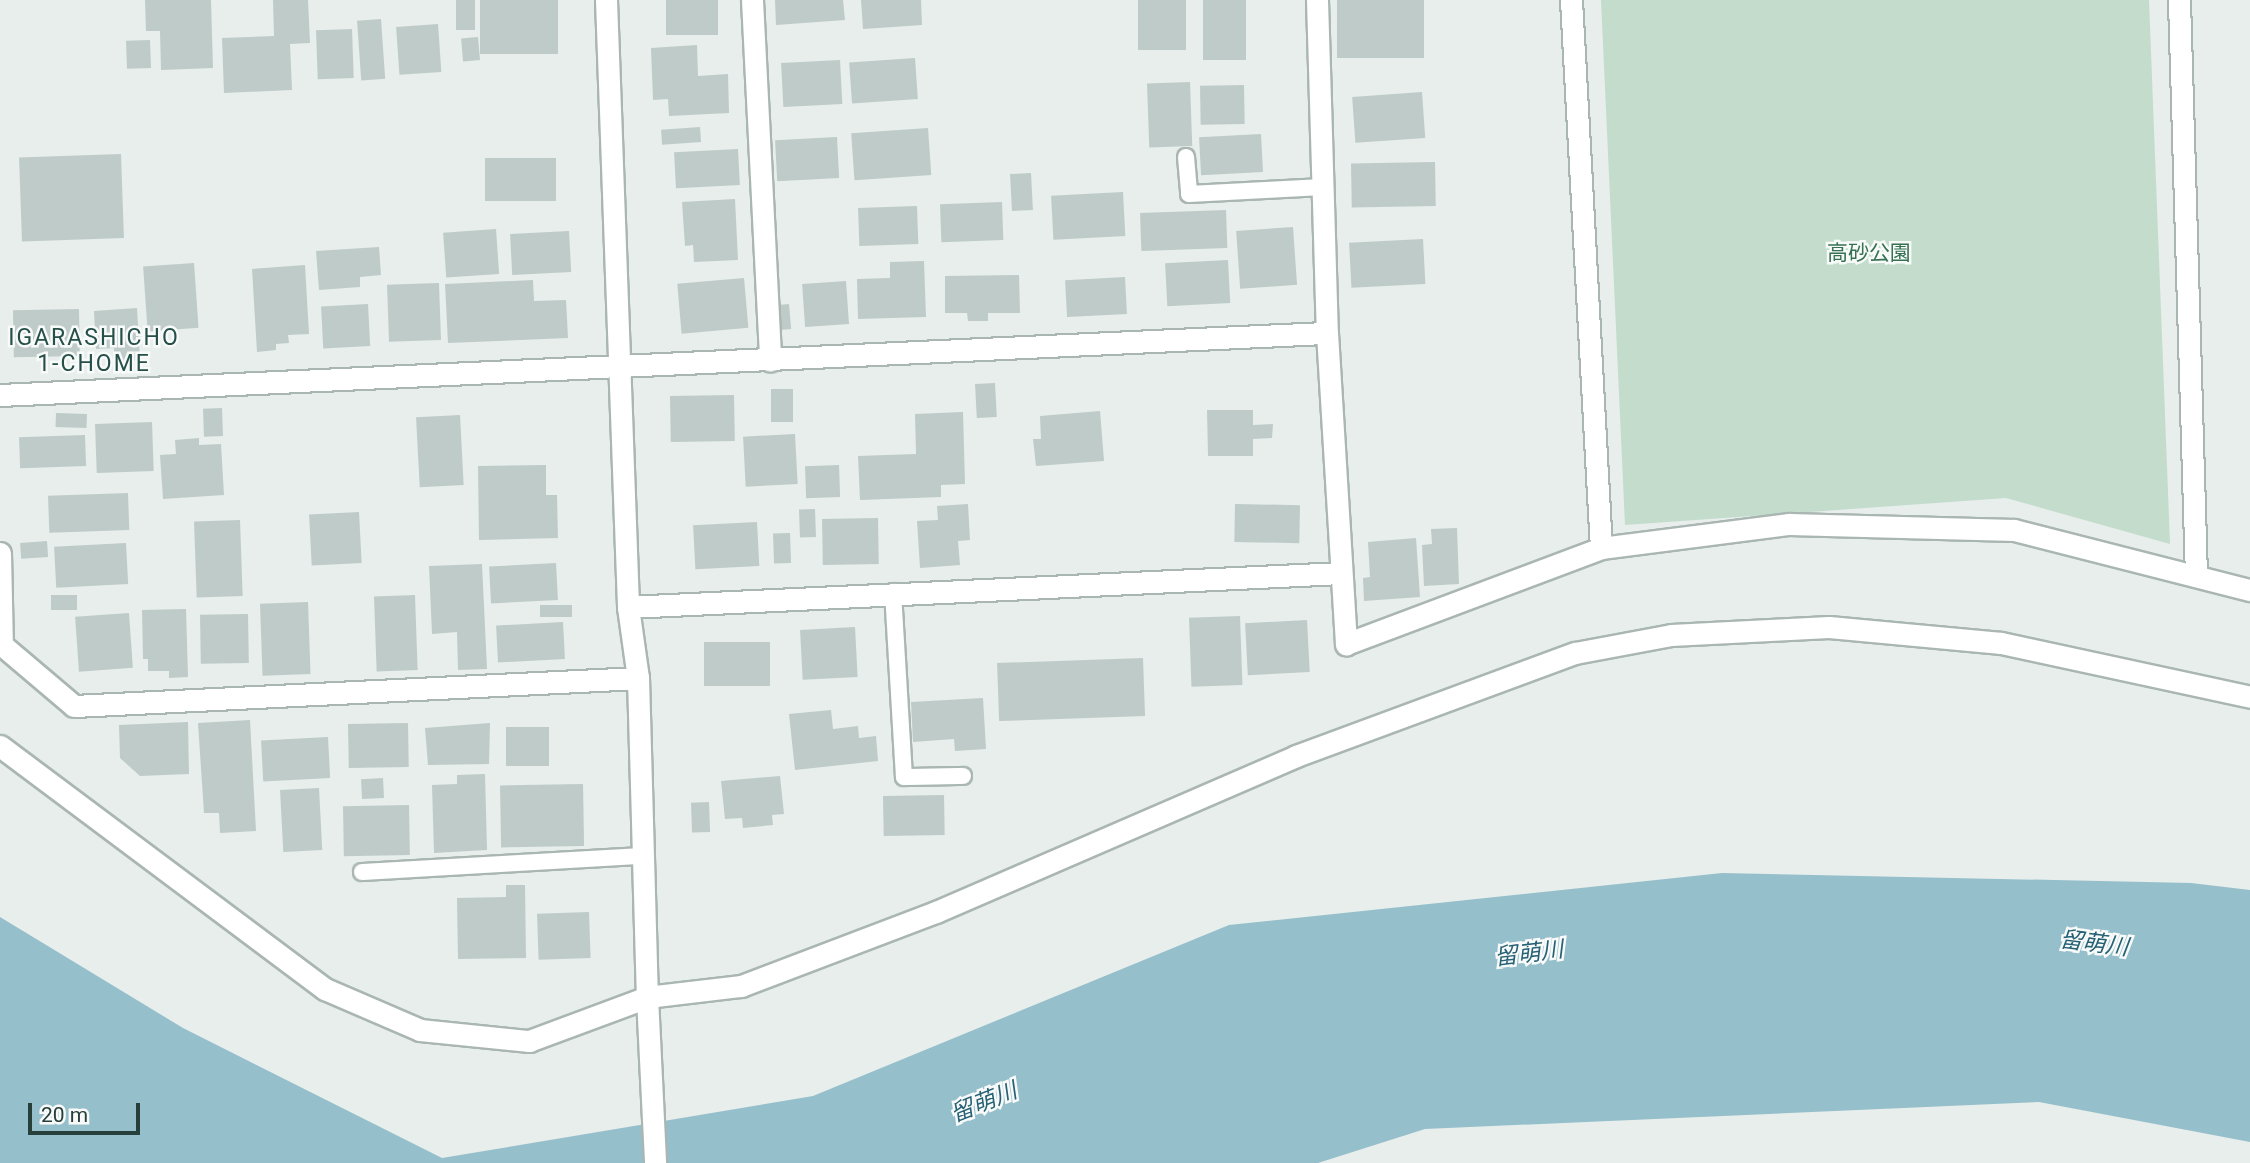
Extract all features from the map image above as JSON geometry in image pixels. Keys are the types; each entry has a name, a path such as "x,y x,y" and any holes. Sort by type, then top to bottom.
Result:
{"street":[{"path":"606,0 622,366 628,607 638,678 647,997 655,1163"},
{"path":"752,0 770,361"},
{"path":"1317,0 1327,333 1346,645 1601,548 1790,524 2014,530 2250,590"},
{"path":"1571,0 1601,548"},
{"path":"2179,0 2196,576"},
{"path":"0,395 1327,333"},
{"path":"0,553 2,645 74,706 638,678"},
{"path":"628,607 892,592 1340,573"},
{"path":"0,746 326,989 421,1030 528,1041 647,997 741,986 936,912 1296,756 1575,653 1671,635 1829,627 2001,643 2250,697"}],"lane":[{"path":"1186,157 1189,194 1323,187"},
{"path":"892,592 904,777 962,776"},
{"path":"362,872 643,856"}],"green space":[{"name":"高砂公園","path":"1601,0 2149,0 2170,544 2006,498 1625,525"}],"water":[{"name":"留萌川","path":"1722,873 2191,883 2250,890 2250,1142 2039,1102 1425,1129 1318,1163 0,1163 0,917 183,1028 442,1158 813,1096 1229,925"}],"building":[{"path":"145,0 211,0 213,68 161,70 160,31 146,31"},
{"path":"273,0 308,0 310,43 290,44 292,90 224,93 222,38 274,36"},
{"path":"456,0 475,0 475,30 456,30"},
{"path":"480,0 558,0 558,54 480,54"},
{"path":"666,0 718,0 718,35 666,35"},
{"path":"775,0 843,0 845,20 776,25"},
{"path":"861,0 921,0 922,25 863,29"},
{"path":"1138,0 1186,0 1186,50 1138,50"},
{"path":"1203,0 1246,0 1246,60 1203,60"},
{"path":"1337,0 1424,0 1424,58 1337,58"},
{"path":"381,19 385,79 361,81 357,21"},
{"path":"438,24 441,72 399,75 396,27"},
{"path":"352,29 354,78 318,79 316,30"},
{"path":"478,37 480,60 463,61 461,38"},
{"path":"150,40 151,68 127,69 126,41"},
{"path":"697,45 698,76 728,74 729,113 669,116 668,99 653,100 651,48"},
{"path":"915,58 918,99 852,104 849,63"},
{"path":"840,60 842,104 783,107 781,63"},
{"path":"1190,82 1192,146 1149,147 1147,84"},
{"path":"1244,85 1245,124 1201,125 1200,86"},
{"path":"1422,92 1425,138 1355,143 1352,97"},
{"path":"700,127 701,142 662,145 661,130"},
{"path":"928,128 931,175 854,180 851,133"},
{"path":"1261,134 1263,172 1201,175 1199,137"},
{"path":"837,137 839,178 777,181 775,140"},
{"path":"738,149 740,185 676,188 674,152"},
{"path":"121,154 124,238 22,242 19,158"},
{"path":"485,158 556,158 556,201 485,201"},
{"path":"1435,162 1436,206 1352,207 1351,163"},
{"path":"1031,173 1033,210 1012,211 1010,174"},
{"path":"1123,192 1125,236 1053,240 1051,196"},
{"path":"735,199 738,260 694,262 693,245 685,246 682,202"},
{"path":"1002,202 1003,240 941,242 940,204"},
{"path":"917,206 918,244 859,246 858,208"},
{"path":"1226,210 1227,248 1141,251 1140,213"},
{"path":"1293,227 1297,285 1240,289 1236,231"},
{"path":"496,229 499,274 446,278 443,233"},
{"path":"569,231 571,272 512,275 510,234"},
{"path":"1423,239 1425,284 1351,288 1349,243"},
{"path":"379,247 381,275 360,277 360,287 319,290 316,251"},
{"path":"1228,260 1230,303 1167,306 1165,263"},
{"path":"924,261 926,317 858,319 857,279 890,278 890,262"},
{"path":"194,263 199,328 148,331 143,267"},
{"path":"305,265 309,334 288,335 289,343 276,344 276,350 257,352 252,269"},
{"path":"1019,275 1020,313 988,313 988,321 968,321 967,313 945,313 945,276"},
{"path":"1125,277 1127,314 1067,317 1065,280"},
{"path":"744,278 748,328 682,334 677,284"},
{"path":"533,280 534,301 566,300 568,338 448,343 445,284"},
{"path":"846,281 849,324 805,327 802,284"},
{"path":"439,283 441,340 389,342 387,285"},
{"path":"368,304 370,346 323,348 321,306"},
{"path":"789,304 791,329 777,330 775,305"},
{"path":"137,308 140,360 114,362 114,348 96,349 94,311"},
{"path":"79,309 80,356 14,357 13,310"},
{"path":"995,383 997,417 977,418 975,384"},
{"path":"771,389 793,389 793,422 771,422"},
{"path":"734,395 735,441 671,442 670,396"},
{"path":"222,408 223,436 204,437 203,409"},
{"path":"1207,410 1253,410 1253,425 1273,424 1272,438 1253,439 1253,456 1208,456"},
{"path":"1100,411 1104,461 1036,466 1033,439 1041,439 1040,416"},
{"path":"963,412 965,484 941,485 941,497 860,500 858,456 916,454 915,414"},
{"path":"56,413 87,414 86,428 56,427"},
{"path":"460,415 464,485 420,487 416,417"},
{"path":"152,422 154,471 97,473 95,424"},
{"path":"795,434 798,484 746,487 743,437"},
{"path":"85,435 86,466 20,468 19,437"},
{"path":"199,438 199,445 221,444 224,495 163,499 160,455 176,454 175,440"},
{"path":"546,465 546,495 557,495 558,538 479,540 478,466"},
{"path":"839,465 840,497 806,498 805,466"},
{"path":"128,493 129,530 49,533 48,496"},
{"path":"968,504 970,540 958,541 960,565 920,568 917,521 938,520 937,506"},
{"path":"1235,504 1300,505 1299,543 1234,542"},
{"path":"815,509 816,537 800,538 799,510"},
{"path":"359,512 362,563 312,566 309,515"},
{"path":"878,518 879,564 823,565 822,519"},
{"path":"240,520 243,596 197,598 194,522"},
{"path":"757,522 759,566 695,569 693,525"},
{"path":"1457,528 1459,584 1424,586 1422,545 1432,544 1431,529"},
{"path":"790,533 791,563 774,564 773,534"},
{"path":"1416,538 1420,597 1364,601 1363,578 1370,577 1368,542"},
{"path":"47,541 48,557 21,559 20,543"},
{"path":"126,543 128,584 56,588 54,547"},
{"path":"556,563 558,600 491,603 489,567"},
{"path":"482,564 487,669 458,670 457,632 432,634 429,566"},
{"path":"51,595 77,595 77,610 51,610"},
{"path":"415,595 418,670 377,671 374,596"},
{"path":"308,602 311,674 263,676 260,604"},
{"path":"540,605 572,605 572,617 540,617"},
{"path":"186,609 188,677 169,678 169,671 148,671 148,659 143,659 142,610"},
{"path":"129,613 133,668 79,672 75,617"},
{"path":"248,614 249,663 201,664 200,615"},
{"path":"1240,616 1242,685 1191,687 1189,618"},
{"path":"1307,620 1310,672 1248,675 1245,623"},
{"path":"563,622 565,659 498,662 496,626"},
{"path":"855,627 858,677 803,680 800,630"},
{"path":"704,642 770,642 770,686 704,686"},
{"path":"1143,658 1145,716 999,721 997,663"},
{"path":"983,698 986,749 955,751 954,739 913,742 911,702"},
{"path":"831,710 833,729 858,726 859,738 876,736 878,761 795,770 789,714"},
{"path":"250,720 256,831 220,833 219,813 204,813 198,723"},
{"path":"188,722 189,774 140,776 120,758 119,725"},
{"path":"408,723 409,767 349,768 348,724"},
{"path":"490,723 489,764 428,765 425,728"},
{"path":"506,727 549,727 549,766 506,766"},
{"path":"328,737 330,778 263,781 261,741"},
{"path":"485,774 487,850 434,853 432,785 457,784 457,775"},
{"path":"780,776 784,814 772,815 773,825 743,828 742,818 725,819 721,781"},
{"path":"383,778 384,798 362,799 361,779"},
{"path":"583,784 584,846 501,847 500,785"},
{"path":"319,788 322,850 283,852 280,790"},
{"path":"944,795 945,835 884,836 883,796"},
{"path":"709,802 710,832 692,833 691,803"},
{"path":"409,805 410,855 344,856 343,806"},
{"path":"506,885 525,885 526,958 458,959 457,898 506,897"},
{"path":"589,912 591,958 539,960 537,914"}],"district":[{"name":"IGARASHICHO 1-CHOME","path":"94,351"}]}
